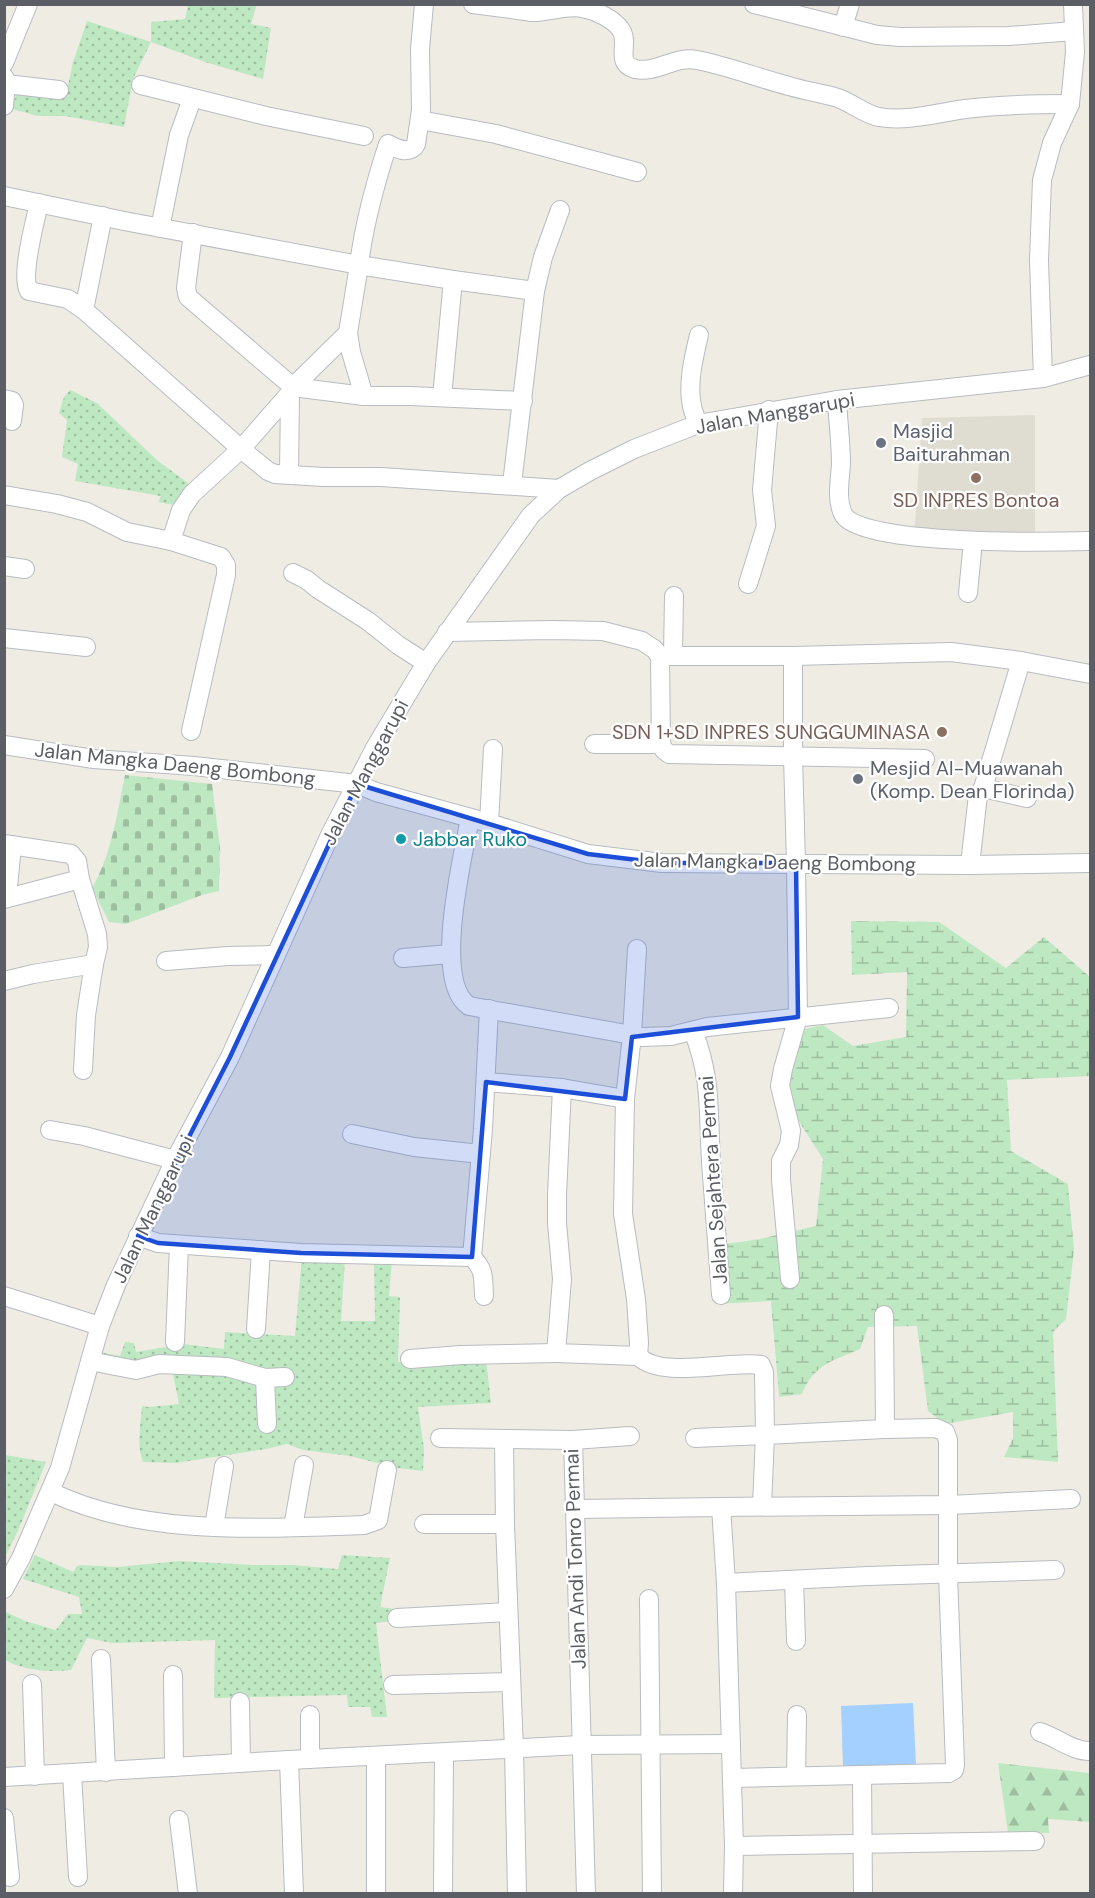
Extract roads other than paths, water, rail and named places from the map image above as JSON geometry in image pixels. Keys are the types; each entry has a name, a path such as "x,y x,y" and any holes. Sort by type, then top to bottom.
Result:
{"street":[{"path":"4,63 28,4"},
{"path":"364,396 348,333 363,236 372,194 388,144 398,149 408,150 414,147 421,116 420,49 424,4"},
{"path":"473,4 533,8 578,7 611,21 621,30 624,43 623,59 625,64 632,68 650,69 694,59 790,87 828,95 879,117 908,117 966,109 1070,104"},
{"path":"754,4 877,35 934,38 1074,31"},
{"path":"843,27 850,4"},
{"path":"1043,378 1039,260 1042,180 1052,143 1070,104 1074,72 1073,4"},
{"path":"4,106 5,81 59,90"},
{"path":"141,85 266,116 364,136"},
{"path":"160,228 179,135 192,99"},
{"path":"421,116 637,172"},
{"path":"4,196 359,265 535,291"},
{"path":"39,204 27,269 26,287 29,291 68,299 84,310 268,471 276,474 323,477 381,477 512,484 559,489"},
{"path":"512,484 535,291 546,248 560,210"},
{"path":"84,310 103,216"},
{"path":"193,233 186,288 188,297 292,390 364,396 523,400"},
{"path":"442,397 453,280"},
{"path":"171,541 181,510 192,494 241,449 292,390 348,333"},
{"path":"698,424 692,406 691,392 699,335"},
{"name":"Jalan Manggarupi","path":"4,1589 21,1558 60,1468 100,1326 116,1285 175,1160 230,1057 330,834 375,748 426,663 531,515 559,489 590,471 634,449 698,424 837,400 1043,378 1090,365"},
{"path":"289,474 292,390"},
{"path":"4,399 12,401 14,405 12,421"},
{"path":"837,400 841,465 838,494 846,519 884,534 973,541 1090,541"},
{"path":"748,584 766,525 762,489 769,410"},
{"path":"4,495 57,504 87,512 127,532 171,541 221,557 226,565 226,575 191,731"},
{"path":"968,593 973,541"},
{"path":"4,566 25,569"},
{"path":"293,573 368,621 398,645 426,663"},
{"path":"674,596 667,655 661,744 669,754 925,759"},
{"path":"447,632 603,631 642,640 667,655 793,656 951,652 1022,661 1090,674"},
{"path":"4,638 86,647"},
{"path":"790,1279 781,1161 789,1145 791,1131 780,1086 798,1017 793,656"},
{"path":"970,865 978,795 983,788 1022,661"},
{"path":"594,744 661,744"},
{"name":"Jalan Mangka Daeng Bombong","path":"4,745 94,759 194,766 357,784 376,792 489,823 588,854 630,860 662,863 970,865 1090,863"},
{"path":"489,823 493,749"},
{"path":"983,788 1027,798"},
{"path":"470,818 454,906 450,954 454,984 462,1001 469,1006 632,1035 671,1035 707,1027 889,1008"},
{"path":"80,879 6,898 8,844 71,854 77,861 80,879 97,934 98,947 86,1015 83,1070"},
{"path":"637,949 632,1035 625,1099 623,1214 638,1322 638,1356"},
{"path":"403,958 450,954"},
{"path":"166,962 228,956 275,955"},
{"path":"4,981 94,964"},
{"path":"472,1257 486,1082 489,1010"},
{"name":"Jalan Sejahtera Permai","path":"693,1031 705,1068 711,1114 711,1159 721,1294"},
{"path":"486,1082 561,1088 625,1099"},
{"path":"555,1353 562,1279 557,1196 561,1088"},
{"path":"50,1130 84,1136 175,1160"},
{"path":"352,1134 414,1147 481,1154"},
{"path":"138,1236 179,1245 341,1255 472,1257 483,1271 484,1296"},
{"path":"175,1342 179,1245"},
{"path":"256,1329 261,1250"},
{"path":"4,1296 100,1326"},
{"path":"884,1315 885,1429"},
{"path":"410,1359 555,1353 638,1356 648,1364 665,1367 761,1365 764,1372 765,1435 762,1506"},
{"path":"90,1361 136,1370 159,1364 227,1367 265,1378 285,1377"},
{"path":"265,1378 267,1424"},
{"path":"695,1438 936,1428 945,1431 948,1440 950,1505 948,1574 954,1770 949,1773 732,1778"},
{"path":"573,1440 630,1436"},
{"name":"Jalan Andi Tonro Permai","path":"440,1438 573,1440 586,1893"},
{"path":"504,1440 517,1893"},
{"path":"293,1527 304,1465"},
{"path":"214,1527 224,1466"},
{"path":"51,1492 63,1498 110,1512 153,1521 214,1527 364,1526 378,1520 387,1470"},
{"path":"576,1509 950,1505 1071,1499"},
{"path":"721,1507 726,1583 734,1893"},
{"path":"424,1524 505,1524"},
{"path":"726,1583 1055,1570"},
{"path":"794,1580 796,1641"},
{"path":"649,1599 652,1893"},
{"path":"397,1618 508,1612"},
{"path":"101,1659 105,1772"},
{"path":"173,1675 174,1767"},
{"path":"393,1685 511,1682"},
{"path":"32,1684 35,1776"},
{"path":"240,1702 241,1763"},
{"path":"310,1715 310,1759"},
{"path":"796,1776 797,1715"},
{"path":"1040,1732 1057,1738 1074,1749 1090,1751"},
{"path":"4,1777 581,1745 730,1744"},
{"path":"443,1893 444,1753"},
{"path":"376,1756 376,1893"},
{"path":"289,1761 294,1893"},
{"path":"72,1774 78,1877"},
{"path":"862,1775 863,1893"},
{"path":"4,1818 10,1877"},
{"path":"180,1820 188,1893"},
{"path":"734,1846 1035,1841"}],"water":[{"path":"913,1703 916,1764 843,1767 841,1706"}],"place":[{"name":"Masjid Baiturahman","path":"881,443"},
{"name":"SD INPRES Bontoa","path":"976,478"},
{"name":"SDN 1+SD INPRES SUNGGUMINASA","path":"942,732"},
{"name":"Mesjid Al-Muawanah (Komp. Dean Florinda)","path":"858,779"},
{"name":"Jabbar Ruko","path":"401,839"}]}
